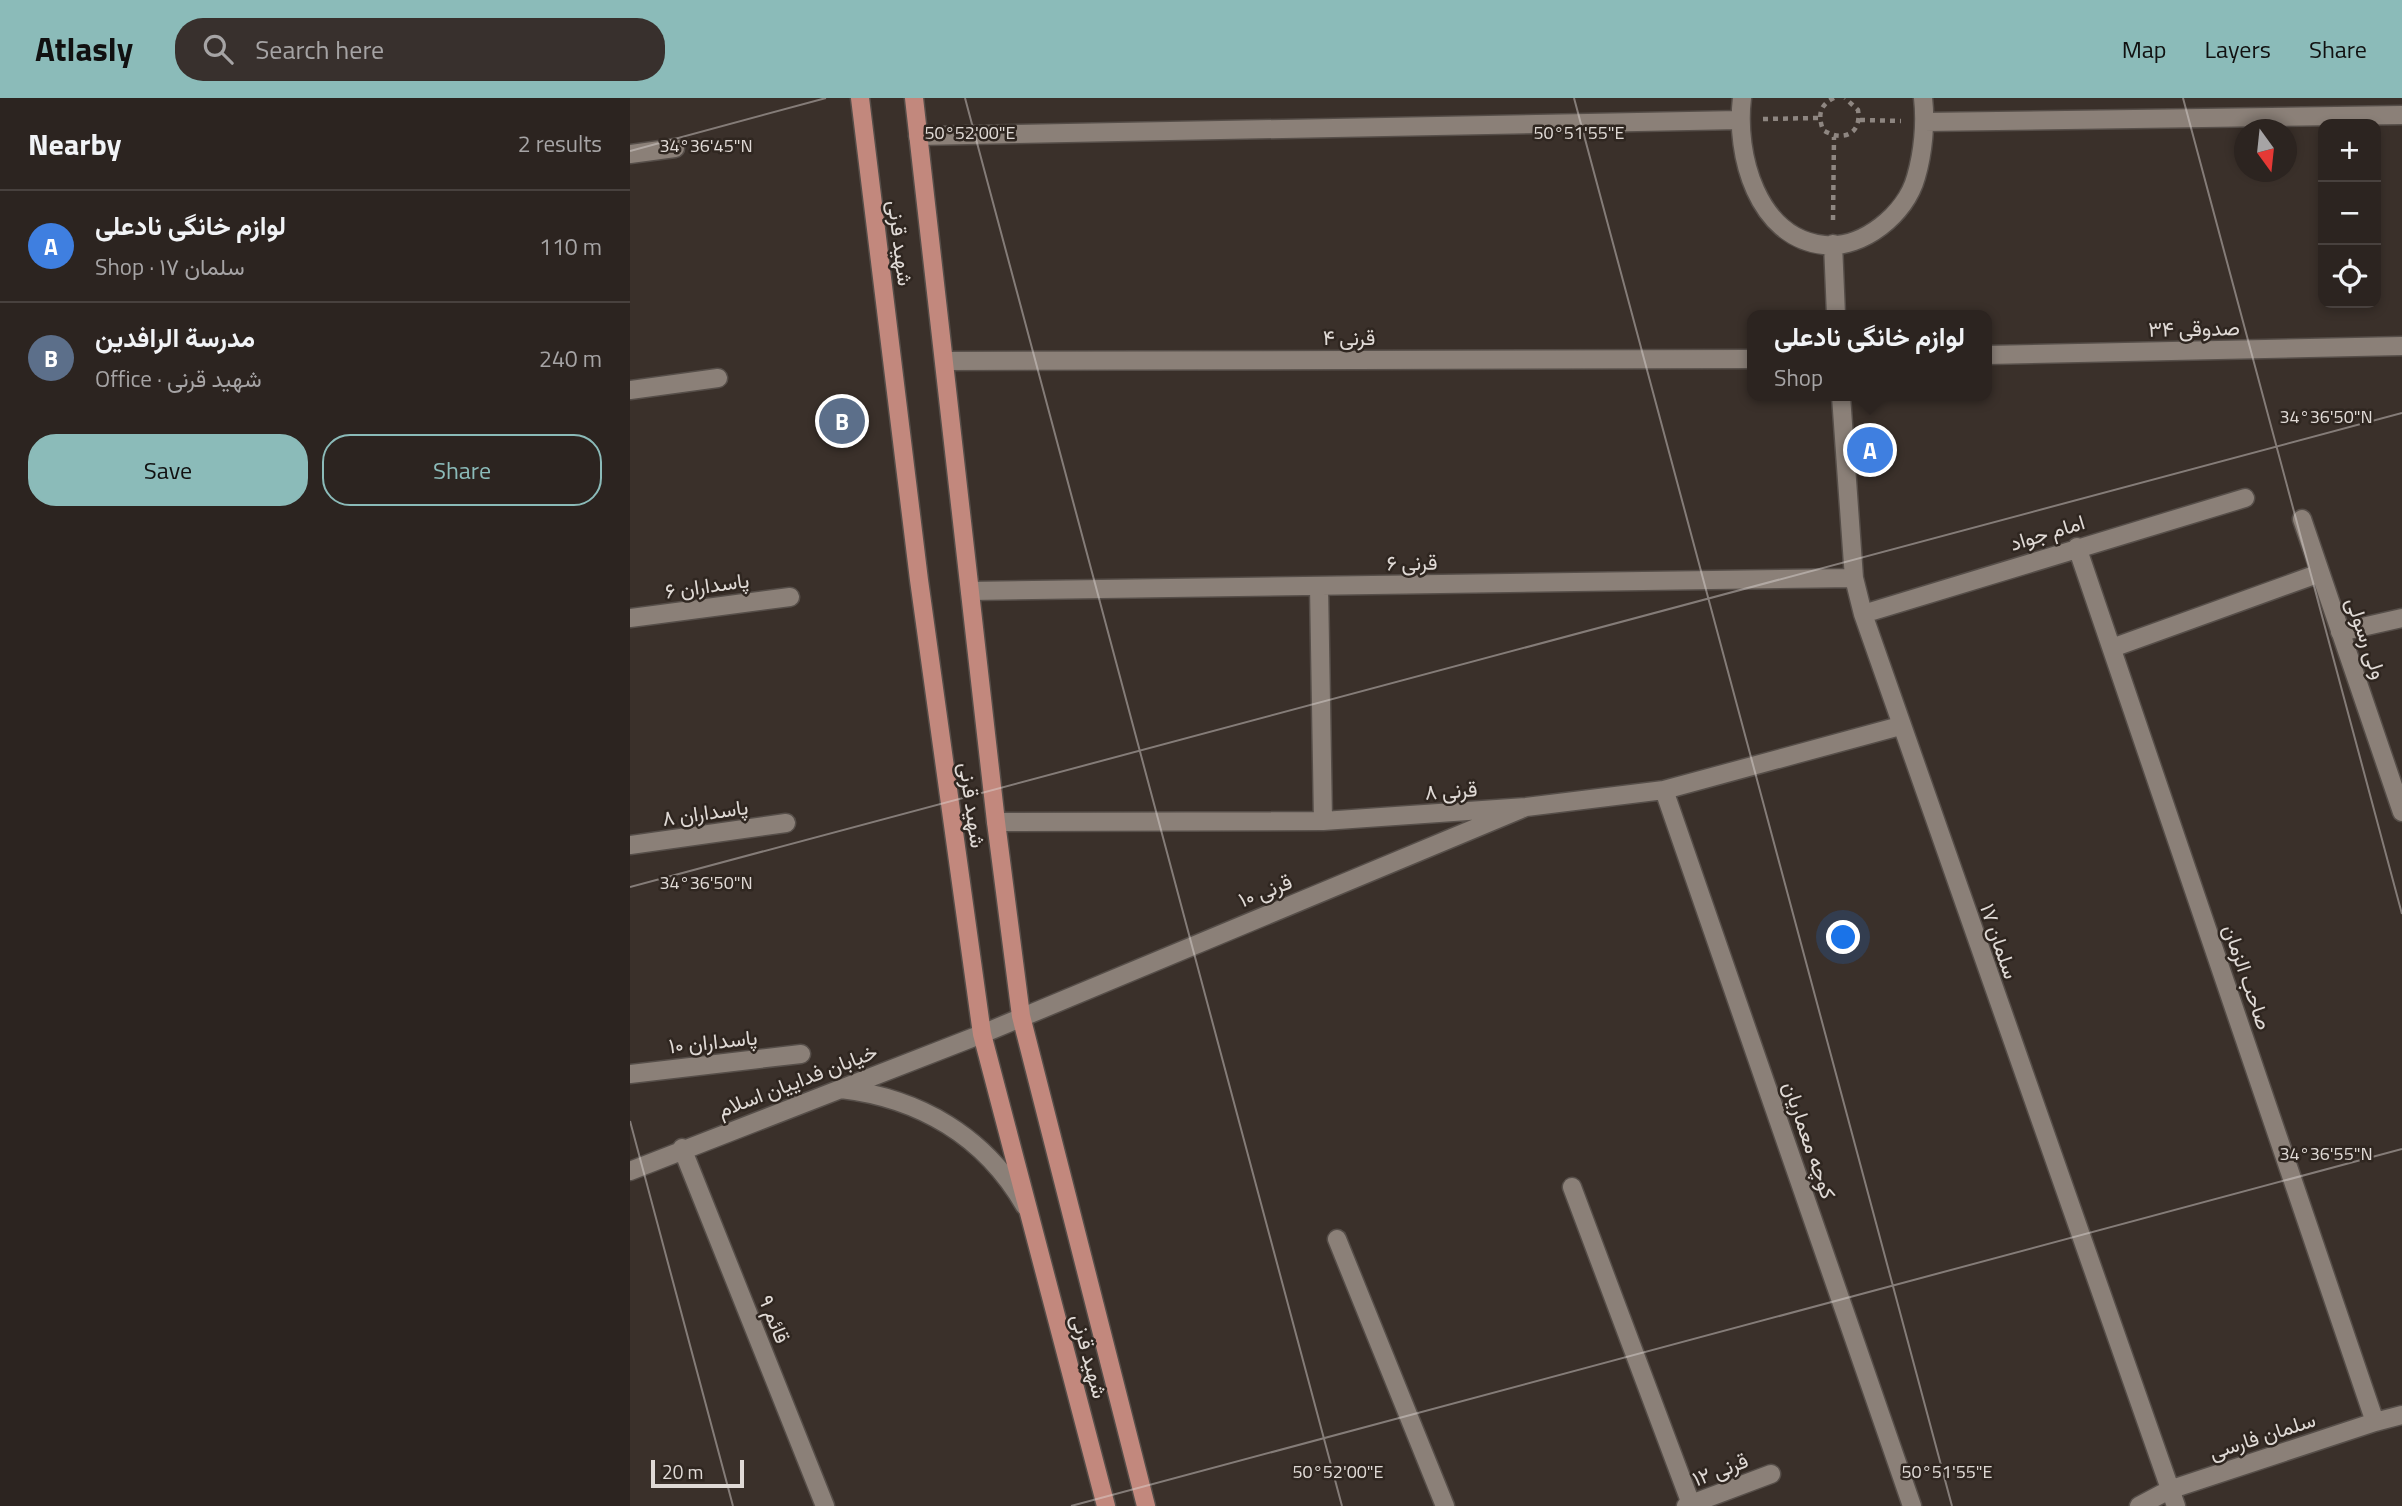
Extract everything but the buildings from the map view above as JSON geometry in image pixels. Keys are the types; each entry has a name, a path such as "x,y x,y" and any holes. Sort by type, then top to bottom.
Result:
{"main road":[{"name":"شهید قرنی","path":"860,98 919,580 982,1034 1106,1506"},
{"name":"شهید قرنی","path":"914,98 996,822 1021,1016 1146,1506"}],"street":[{"path":"1742,98 1739,120 1755,191 1771,217 1793,234 1824,245 1854,242 1881,227 1899,207 1916,179 1924,122 1923,98"},
{"path":"1924,122 2402,115"},
{"path":"918,136 1739,120"},
{"path":"630,155 675,148"},
{"path":"1833,244 1836,310"},
{"name":"صدوقی ۳۴","path":"1992,355 2402,346"},
{"name":"قرنی ۴","path":"945,361 1747,359"},
{"path":"630,390 718,379"},
{"name":"سلمان ۱۷","path":"1841,401 1854,578 1863,614 1900,726 2173,1498"},
{"name":"امام جواد","path":"1863,614 2245,498"},
{"name":"ولی رسولی","path":"2302,519 2402,811"},
{"name":"صاحب الزمان","path":"2077,547 2375,1422"},
{"path":"2112,648 2320,573"},
{"name":"قرنی ۶","path":"970,591 1854,578"},
{"path":"1319,586 1323,821"},
{"name":"پاسداران ۶","path":"630,618 790,597"},
{"path":"2340,632 2402,618"},
{"name":"قرنی ۸","path":"996,822 1323,821 1526,807 1664,790 1900,726"},
{"name":"کوچه معماریان","path":"1664,790 1912,1506"},
{"name":"قرنی ۱۰","path":"982,1034 1526,807"},
{"name":"پاسداران ۸","path":"630,845 786,823"},
{"name":"خیابان فداییان اسلام","path":"630,1171 682,1148 982,1034"},
{"name":"پاسداران ۱۰","path":"630,1074 801,1054"},
{"path":"838,1089 900,1101 957,1129 998,1166 1029,1212"},
{"name":"قائم ۹","path":"682,1148 825,1506"},
{"path":"1573,1187 1688,1505"},
{"path":"1337,1239 1445,1506"},
{"name":"سلمان فارسی","path":"2139,1506 2173,1498 2375,1422 2402,1416"},
{"name":"قرنی ۱۲","path":"1688,1505 1771,1474"}],"path":[{"path":"1834,98 1822,106 1818,118 1823,130 1834,137 1846,137 1855,130 1860,120 1858,110 1846,98"},
{"path":"1739,120 1818,118"},
{"path":"1860,120 1924,122"},
{"path":"1833,244 1834,137"}],"place":[{"name":"مدرسة الرافدین","path":"842,421"},
{"name":"لوازم خانگی نادعلی","path":"1870,450"}]}
